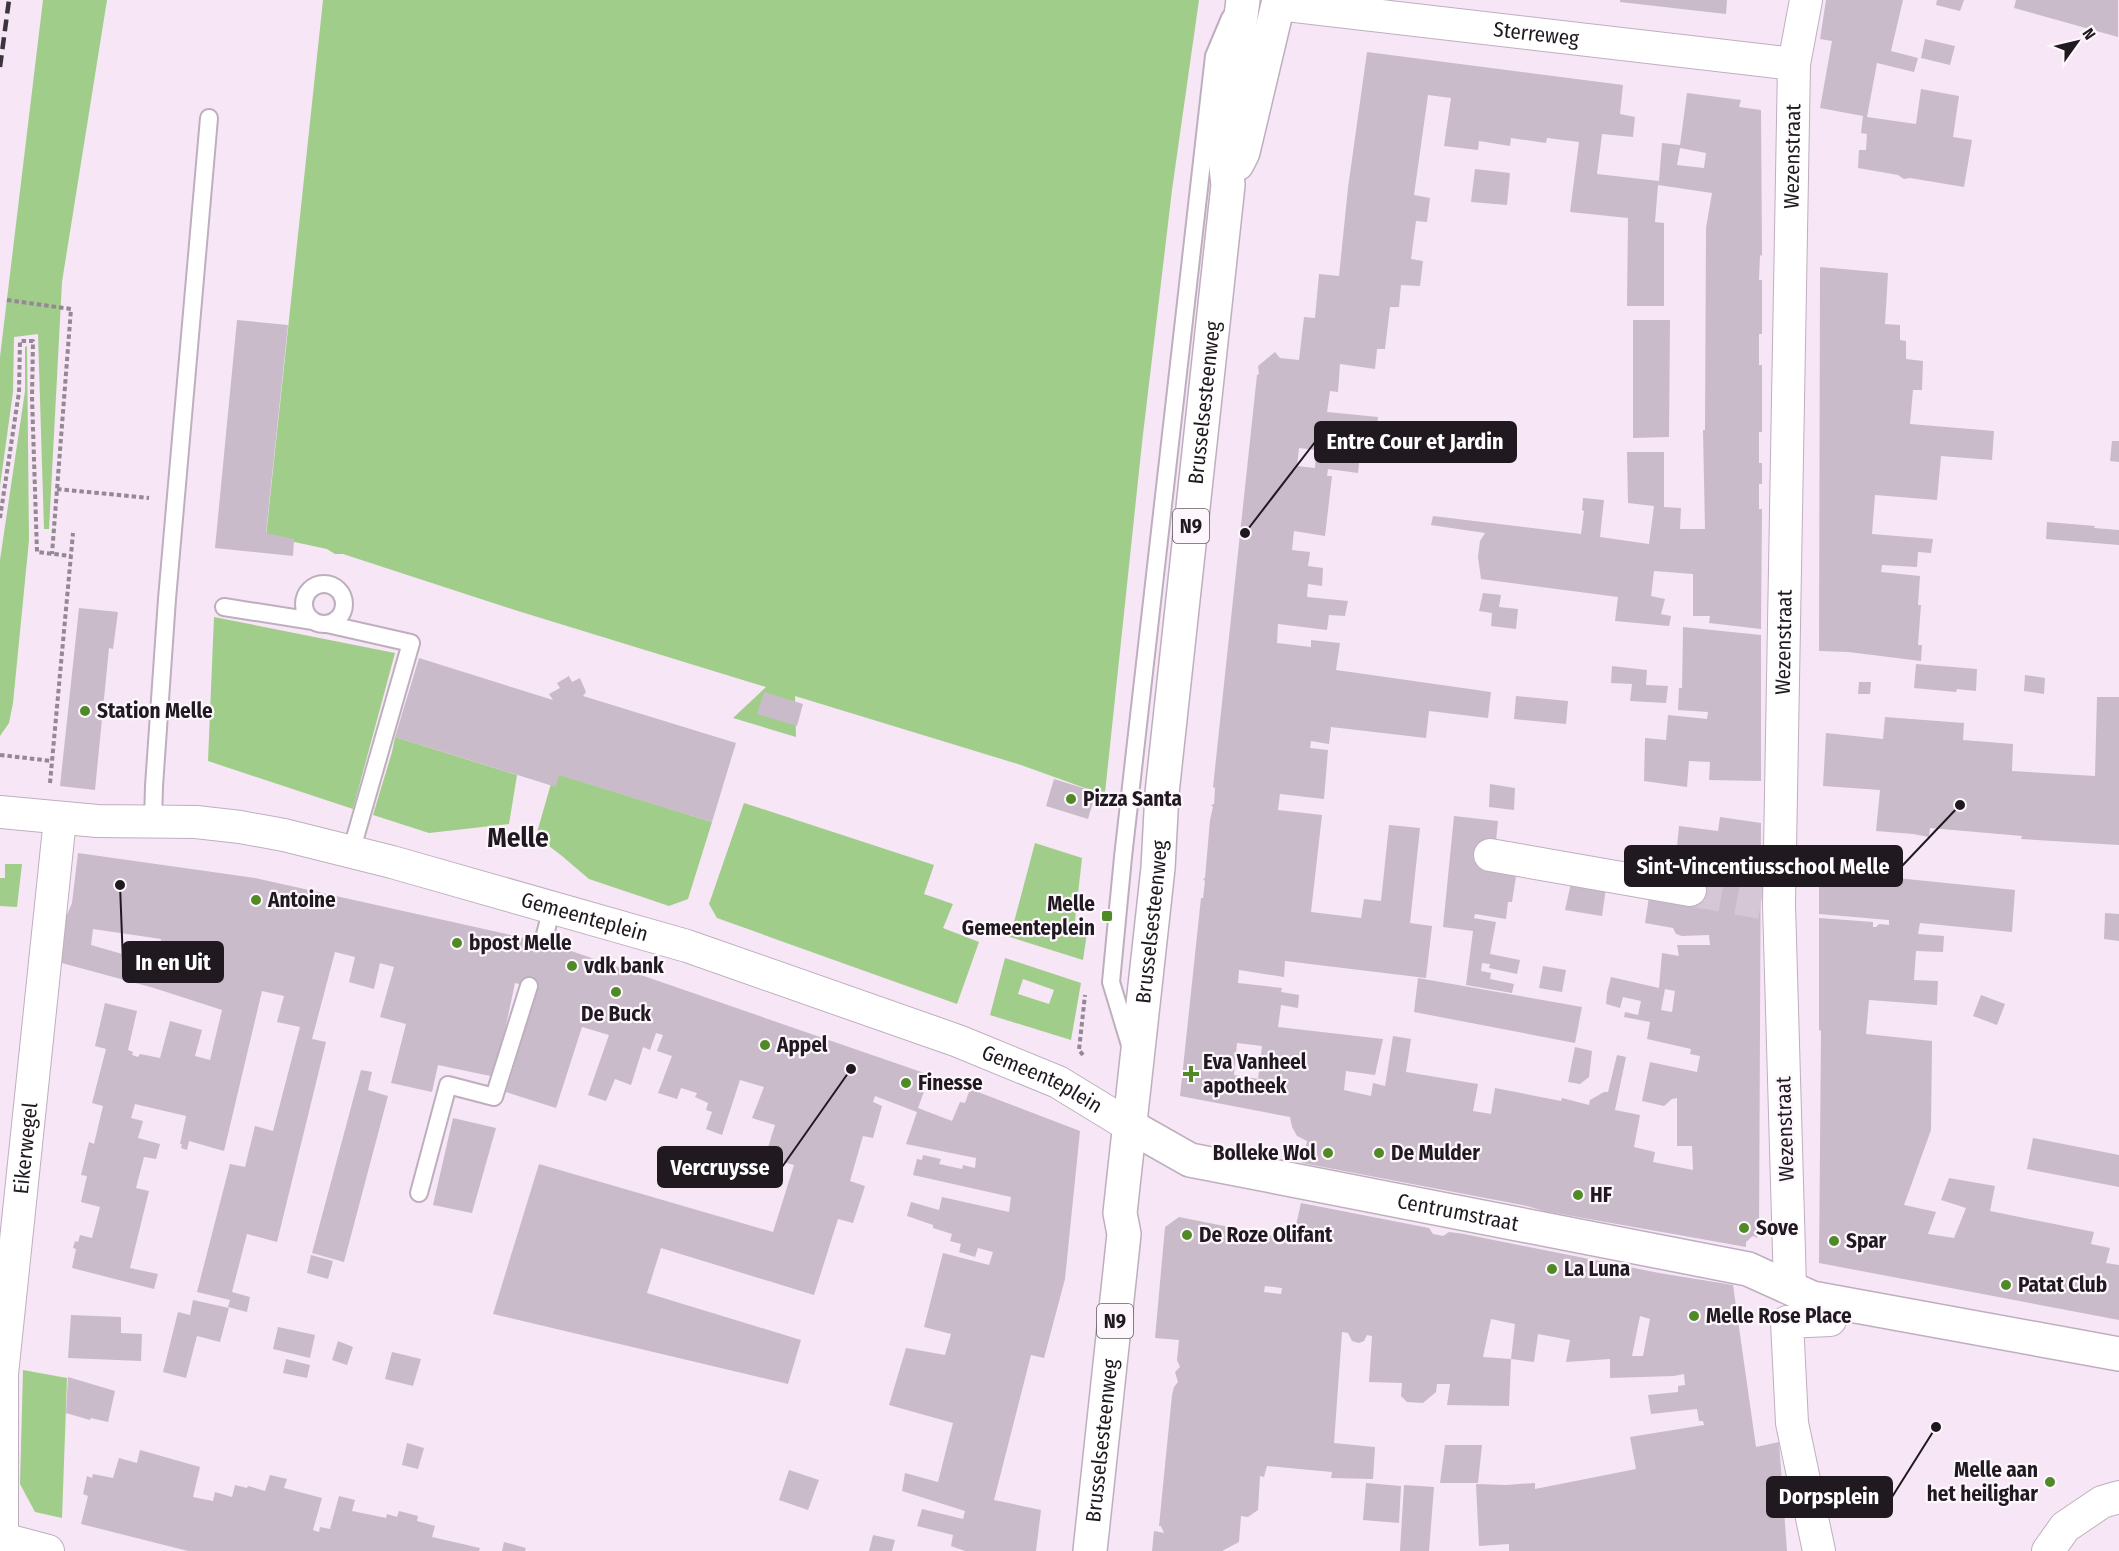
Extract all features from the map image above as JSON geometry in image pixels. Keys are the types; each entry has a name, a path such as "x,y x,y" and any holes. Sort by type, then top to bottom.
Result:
{"main road":[{"name":"Brusselsesteenweg","path":"1090,1551 1124,1234 1120,1213 1158,868 1162,793 1228,185 1224,149 1243,0"},
{"name":"Brusselsesteenweg","path":"1228,185 1243,152 1278,2"},
{"name":"Centrumstraat","path":"1130,1126 1190,1160 1748,1269 1812,1298 2119,1354"}],"street":[{"name":"Wezenstraat","path":"1790,1287 1770,904 1794,64 1806,0"},
{"name":"Sterreweg","path":"1278,2 1794,64"},
{"path":"0,812 60,819"},
{"name":"Gemeenteplein","path":"60,819 196,822 284,835 687,946 958,1041 1058,1082 1130,1126"},
{"name":"Eikerwegel","path":"2,1545 2,1374 60,819"},
{"path":"1490,855 1690,890"},
{"path":"1819,1551 1792,1423 1786,1322 1830,1320"},
{"path":"2048,1551 2065,1527 2102,1502 2119,1497"},
{"path":"2,1545 48,1551"}],"lane":[{"path":"1136,1066 1111,982 1123,857 1214,56 1237,0"},
{"path":"153,822 176,500 209,118"},
{"path":"224,607 320,623 411,643 351,852"},
{"path":"543,942 552,908"},
{"path":"419,1193 448,1085 494,1097 529,986"}],"path":[{"path":"7,300 71,309 52,555"},
{"path":"0,518 19,392 20,341 33,341 32,397 37,552 71,556"},
{"path":"57,489 176,500"},
{"path":"50,784 74,533"},
{"path":"0,755 52,761"}],"green space":[{"path":"43,0 107,0 62,282 49,529 44,529 38,334 14,337 13,392 0,486 0,357"},
{"path":"323,0 1199,0 1172,190 1142,443 1105,793 795,696 796,737 733,718 766,687 518,611 343,554 335,554 327,549 266,536"},
{"path":"27,346 29,540 13,703 9,723 0,736 0,560 25,391 25,347"},
{"path":"214,617 395,653 353,809 208,761"},
{"path":"395,737 517,775 509,824 429,833 373,815"},
{"path":"554,773 712,822 688,899 669,906 589,879 536,836"},
{"path":"744,803 934,865 924,894 953,904 943,928 979,942 957,1004 717,918 709,904"},
{"path":"1035,843 1082,858 1074,930 1087,933 1083,960 1010,937"},
{"path":"5,864 22,864 17,907 0,906 0,878 5,878"},
{"path":"1005,958 1081,983 1071,1040 990,1015","holes":["1023,979 1054,990 1049,1004 1018,994"]},
{"path":"23,1370 67,1378 62,1518 35,1512 20,1484"}],"building":[{"path":"1620,0 1727,0 1726,14 1620,2"},
{"path":"1826,0 1903,0 1891,51 1918,58 1914,72 1877,63 1867,117 1916,124 1921,89 1959,96 1953,137 1972,140 1964,187 1904,179 1898,175 1858,168 1859,150 1866,150 1867,134 1861,133 1863,116 1820,108 1832,41 1820,39"},
{"path":"1937,0 1964,0 1960,11 1936,5"},
{"path":"2016,0 2118,0 2118,37 2014,8"},
{"path":"1925,39 1955,46 1950,65 1921,58"},
{"path":"1367,52 1623,85 1620,114 1635,117 1633,137 1602,134 1597,174 1659,181 1662,143 1680,145 1687,93 1741,100 1739,107 1761,110 1762,256 1760,255 1759,280 1762,280 1762,334 1759,334 1759,365 1762,365 1762,432 1759,432 1759,463 1762,463 1762,484 1759,484 1759,509 1762,509 1761,629 1709,623 1710,616 1693,616 1693,574 1654,571 1651,596 1665,599 1661,614 1671,616 1669,626 1615,621 1618,597 1481,579 1478,557 1480,541 1485,533 1431,525 1433,516 1581,534 1583,498 1604,500 1600,537 1649,544 1654,506 1628,503 1627,452 1664,452 1664,507 1681,508 1680,529 1705,529 1703,430 1705,430 1706,228 1712,193 1658,185 1655,222 1664,223 1664,306 1627,306 1628,218 1570,212 1579,142 1547,138 1546,143 1511,138 1510,146 1479,141 1478,150 1444,146 1451,98 1428,95 1414,195 1430,198 1427,222 1416,221 1411,259 1423,261 1420,286 1401,285 1399,307 1390,307 1385,349 1377,349 1375,369 1340,364 1338,392 1330,391 1327,412 1378,417 1376,436 1346,433 1345,441 1361,443 1358,473 1328,469 1327,476 1332,476 1325,536 1294,531 1292,550 1310,552 1308,566 1323,568 1322,586 1308,584 1307,597 1348,601 1345,616 1329,615 1327,630 1278,624 1277,643 1311,647 1311,640 1340,643 1336,670 1491,692 1488,718 1429,711 1426,738 1331,727 1329,744 1311,741 1310,748 1328,750 1324,799 1280,794 1278,810 1322,815 1311,912 1361,918 1364,899 1381,901 1389,825 1420,828 1410,923 1432,926 1426,978 1285,961 1284,977 1239,970 1238,983 1282,988 1281,992 1299,995 1298,1008 1281,1005 1278,1027 1383,1039 1375,1075 1346,1071 1344,1090 1371,1096 1373,1083 1385,1086 1393,1036 1411,1039 1406,1072 1478,1084 1473,1111 1491,1114 1495,1088 1561,1101 1562,1098 1589,1105 1590,1100 1608,1092 1617,1055 1626,1057 1615,1110 1640,1115 1634,1147 1655,1152 1653,1162 1693,1170 1692,1146 1677,1146 1677,1098 1664,1106 1642,1101 1650,1062 1697,1072 1700,1056 1690,1054 1691,1049 1647,1039 1650,1022 1624,1017 1625,1012 1638,1015 1641,1001 1623,997 1620,1008 1606,1004 1607,993 1611,977 1659,988 1662,953 1679,956 1677,945 1710,945 1709,935 1682,936 1676,934 1673,928 1645,923 1649,897 1690,888 1710,891 1712,873 1665,863 1669,846 1677,847 1679,826 1718,831 1720,817 1761,823 1759,1236 1757,1238 1753,1236 1746,1242 1746,1247 1544,1211 1302,1163 1307,1141 1297,1136 1290,1117 1180,1096 1213,807 1211,805 1214,804 1215,788 1213,787 1257,375 1259,374 1258,366 1275,352 1280,358 1299,360 1304,317 1315,318 1319,274 1339,276 1348,188","holes":["1680,148 1706,153 1704,168 1677,165","1299,448 1316,450 1315,468 1297,466","1665,989 1675,991 1672,1012 1661,1010","1237,1043 1262,1046 1258,1079 1234,1075"]},
{"path":"1475,169 1510,173 1507,205 1471,202"},
{"path":"1820,267 1888,273 1885,324 1900,325 1900,340 1906,341 1906,359 1923,361 1922,390 1913,390 1910,424 1994,431 1992,460 1941,456 1937,500 1875,495 1872,534 1933,539 1931,553 1918,552 1917,567 1882,565 1881,572 1920,576 1918,605 1921,605 1918,645 1922,645 1921,661 1848,652 1819,651"},
{"path":"237,320 288,325 266,533 294,539 293,556 215,548"},
{"path":"1633,320 1670,320 1669,437 1633,438"},
{"path":"2112,441 2119,441 2119,462 2110,461"},
{"path":"2047,522 2119,530 2119,545 2046,539"},
{"path":"1483,593 1501,595 1499,607 1518,609 1516,629 1491,626 1492,613 1479,611"},
{"name":"Station Melle","path":"79,608 118,612 113,649 109,648 95,790 60,786"},
{"path":"1683,627 1761,635 1761,781 1709,780 1710,762 1689,761 1687,787 1644,781 1645,738 1666,740 1668,715 1707,719 1708,712 1678,710 1679,688 1682,688"},
{"path":"419,658 553,700 549,694 560,688 557,683 569,676 572,682 580,678 586,692 583,696 736,743 712,822 559,775 556,787 395,737"},
{"path":"1916,664 1977,669 1976,691 1957,689 1956,692 1914,688"},
{"path":"1612,666 1647,670 1646,685 1668,686 1666,703 1630,701 1632,684 1611,683"},
{"path":"2025,675 2045,678 2044,694 2024,691"},
{"path":"1859,682 1871,682 1870,694 1858,694"},
{"path":"764,692 803,704 797,726 757,714"},
{"path":"1516,696 1568,701 1566,724 1514,719"},
{"path":"2097,697 2119,697 2119,845 2021,839 2022,836 1930,828 1929,837 1876,831 1880,790 1823,786 1826,733 1883,739 1885,717 1964,723 1963,740 2013,744 2012,771 2095,776"},
{"name":"Pizza Santa","path":"1054,779 1096,792 1088,819 1046,806"},
{"path":"1490,784 1515,788 1514,810 1489,807"},
{"path":"1454,816 1498,821 1495,852 1517,870 1512,902 1508,902 1506,919 1475,914 1474,918 1496,922 1490,954 1520,960 1517,974 1489,968 1490,964 1482,963 1481,971 1491,973 1490,979 1514,984 1512,993 1466,985 1473,931 1443,927"},
{"path":"78,853 255,878 551,944 930,1075 918,1108 952,1121 960,1102 965,1103 970,1089 1080,1131 1065,1279 1044,1358 1031,1355 994,1500 1041,1510 1036,1551 965,1551 951,1546 953,1535 917,1526 922,1509 963,1519 965,1511 902,1491 905,1473 938,1482 953,1423 889,1405 906,1348 945,1355 951,1334 924,1327 943,1253 989,1265 993,1252 978,1248 975,1257 959,1252 961,1244 950,1241 952,1234 907,1216 911,1202 939,1210 942,1197 1009,1212 1011,1197 913,1175 917,1159 922,1160 923,1155 941,1159 939,1164 962,1169 963,1165 975,1168 976,1158 906,1144 917,1112 875,1096 873,1102 882,1106 873,1138 863,1136 850,1181 865,1186 853,1223 838,1219 814,1295 661,1248 647,1293 801,1340 788,1384 493,1314 539,1164 773,1232 794,1165 765,1157 775,1125 752,1118 764,1087 740,1080 722,1135 706,1129 712,1112 706,1110 708,1103 695,1097 697,1093 681,1088 677,1099 658,1093 672,1056 657,1051 663,1035 656,1033 650,1050 643,1047 631,1085 615,1079 606,1101 588,1095 609,1035 582,1027 556,1108 506,1092 538,988 515,983 495,1077 438,1065 432,1092 391,1083 406,1024 380,1017 394,967 380,963 374,989 349,982 355,957 335,952 312,1039 326,1042 277,1242 247,1234 232,1292 250,1297 247,1312 228,1307 230,1300 197,1292 230,1164 245,1167 255,1126 273,1131 300,1027 277,1022 284,996 262,991 224,1151 189,1141 187,1150 181,1148 186,1116 135,1104 131,1118 143,1121 138,1138 160,1144 156,1159 144,1157 136,1188 149,1191 130,1268 158,1274 154,1289 72,1268 76,1249 73,1248 75,1241 78,1242 80,1235 92,1238 100,1207 81,1202 87,1176 81,1175 89,1142 94,1144 103,1106 92,1103 106,1049 95,1046 105,1003 137,1011 128,1050 133,1052 132,1055 138,1057 140,1054 160,1058 170,1021 202,1030 195,1056 210,1060 222,1010 154,988 58,962 64,922 72,903","holes":["93,929 161,939 157,964 91,945"]},
{"path":"1869,870 1888,872 1887,877 2015,890 2012,932 1920,923 1918,934 1944,936 1943,952 1916,951 1914,980 1938,981 1937,1005 1869,1000 1866,1034 1932,1041 1931,1130 1904,1205 1936,1212 1928,1234 1954,1238 1966,1208 1941,1200 1949,1178 1995,1186 1990,1211 2094,1232 2091,1244 2110,1248 2106,1263 2119,1265 2119,1320 1819,1263 1821,1031 1819,1030 1819,918 1873,922 1873,927 1879,924 1889,925 1889,920 1819,914 1819,871 1869,875"},
{"path":"1571,883 1606,888 1602,916 1565,910"},
{"path":"2105,913 2119,914 2119,941 2104,939"},
{"path":"1543,966 1566,970 1562,992 1539,988"},
{"path":"1418,978 1582,1007 1575,1043 1414,1012"},
{"path":"1981,995 2005,1004 1997,1025 1973,1016"},
{"path":"1575,1047 1592,1051 1589,1077 1580,1084 1568,1082"},
{"path":"361,1070 372,1072 368,1090 388,1096 344,1262 312,1253"},
{"path":"453,1118 496,1128 472,1213 433,1205"},
{"path":"2033,1138 2119,1155 2119,1187 2027,1169"},
{"path":"1301,1203 1429,1228 1433,1234 1443,1236 1449,1232 1464,1234 1659,1273 1733,1285 1756,1447 1779,1442 1787,1551 1509,1551 1509,1544 1479,1546 1476,1484 1535,1483 1535,1489 1636,1469 1630,1437 1704,1425 1703,1421 1699,1421 1697,1409 1651,1414 1648,1395 1678,1392 1678,1386 1685,1385 1684,1374 1610,1378 1610,1359 1566,1362 1570,1340 1538,1334 1534,1362 1511,1359 1509,1406 1447,1405 1450,1384 1437,1384 1436,1392 1423,1403 1407,1402 1401,1396 1402,1383 1369,1382 1372,1336 1367,1335 1364,1341 1359,1343 1352,1341 1348,1333 1342,1332 1334,1443 1375,1447 1373,1479 1331,1478 1332,1472 1267,1466 1264,1477 1260,1476 1258,1510 1248,1517 1241,1516 1239,1542 1222,1551 1152,1551 1154,1531 1164,1533 1159,1526 1172,1395 1178,1382 1175,1372 1180,1367 1177,1360 1179,1340 1155,1338 1165,1227 1179,1217 1275,1236 1278,1239 1279,1235 1293,1238","holes":["1265,1286 1282,1288 1281,1294 1264,1292","1640,1316 1650,1319 1643,1356 1632,1356","1491,1319 1515,1324 1511,1359 1483,1357"]},
{"path":"311,1255 333,1261 328,1279 307,1273"},
{"path":"193,1300 229,1308 220,1342 197,1336 186,1378 163,1372 178,1312 190,1315"},
{"path":"71,1315 121,1317 121,1333 142,1334 141,1361 68,1358"},
{"path":"278,1327 315,1335 310,1358 273,1349"},
{"path":"338,1341 353,1347 347,1365 332,1360"},
{"path":"392,1352 421,1359 413,1386 385,1379"},
{"path":"286,1359 310,1365 307,1378 283,1373"},
{"path":"68,1377 115,1391 108,1422 91,1418 90,1420 66,1413"},
{"path":"407,1443 424,1448 418,1469 402,1465"},
{"path":"1445,1445 1482,1445 1478,1483 1440,1483"},
{"path":"140,1450 200,1467 193,1497 213,1501 215,1492 232,1497 235,1485 265,1491 270,1475 287,1479 284,1488 322,1498 313,1530 319,1532 320,1527 330,1529 339,1496 355,1500 352,1511 386,1518 387,1514 397,1517 399,1511 418,1516 417,1521 435,1526 432,1537 480,1548 479,1551 188,1551 81,1524 88,1496 83,1494 87,1476 92,1478 93,1474 113,1478 119,1458 137,1463"},
{"path":"789,1470 819,1480 808,1510 779,1500"},
{"path":"1366,1483 1401,1486 1399,1523 1363,1520"},
{"path":"1404,1485 1434,1487 1429,1551 1400,1551"},
{"path":"873,1535 895,1540 892,1551 869,1551"},
{"path":"504,1542 526,1548 525,1551 502,1551"}],"tunnel":[{"path":"1690,890 1761,903"}],"railway":[{"path":"0,67 9,0"}],"place":[{"name":"Entre Cour et Jardin","path":"1245,533"},
{"name":"Station Melle","path":"85,711"},
{"name":"Pizza Santa","path":"1071,799"},
{"name":"Sint-Vincentiusschool Melle","path":"1960,805"},
{"name":"In en Uit","path":"120,885"},
{"name":"Antoine","path":"256,900"},
{"name":"Melle Gemeenteplein","path":"1107,916"},
{"name":"bpost Melle","path":"457,943"},
{"name":"vdk bank","path":"572,966"},
{"name":"De Buck","path":"616,992"},
{"name":"Appel","path":"765,1045"},
{"name":"Vercruysse","path":"851,1069"},
{"name":"Eva Vanheel apotheek","path":"1191,1074"},
{"name":"Finesse","path":"906,1083"},
{"name":"Bolleke Wol","path":"1328,1153"},
{"name":"De Mulder","path":"1379,1153"},
{"name":"HF","path":"1578,1195"},
{"name":"Sove","path":"1744,1228"},
{"name":"De Roze Olifant","path":"1187,1235"},
{"name":"Spar","path":"1834,1241"},
{"name":"La Luna","path":"1552,1269"},
{"name":"Patat Club","path":"2006,1285"},
{"name":"Melle Rose Place","path":"1694,1316"},
{"name":"Dorpsplein","path":"1936,1427"},
{"name":"Melle aan het heilighar","path":"2050,1482"}],"district":[{"name":"Melle","path":"518,838"}]}
